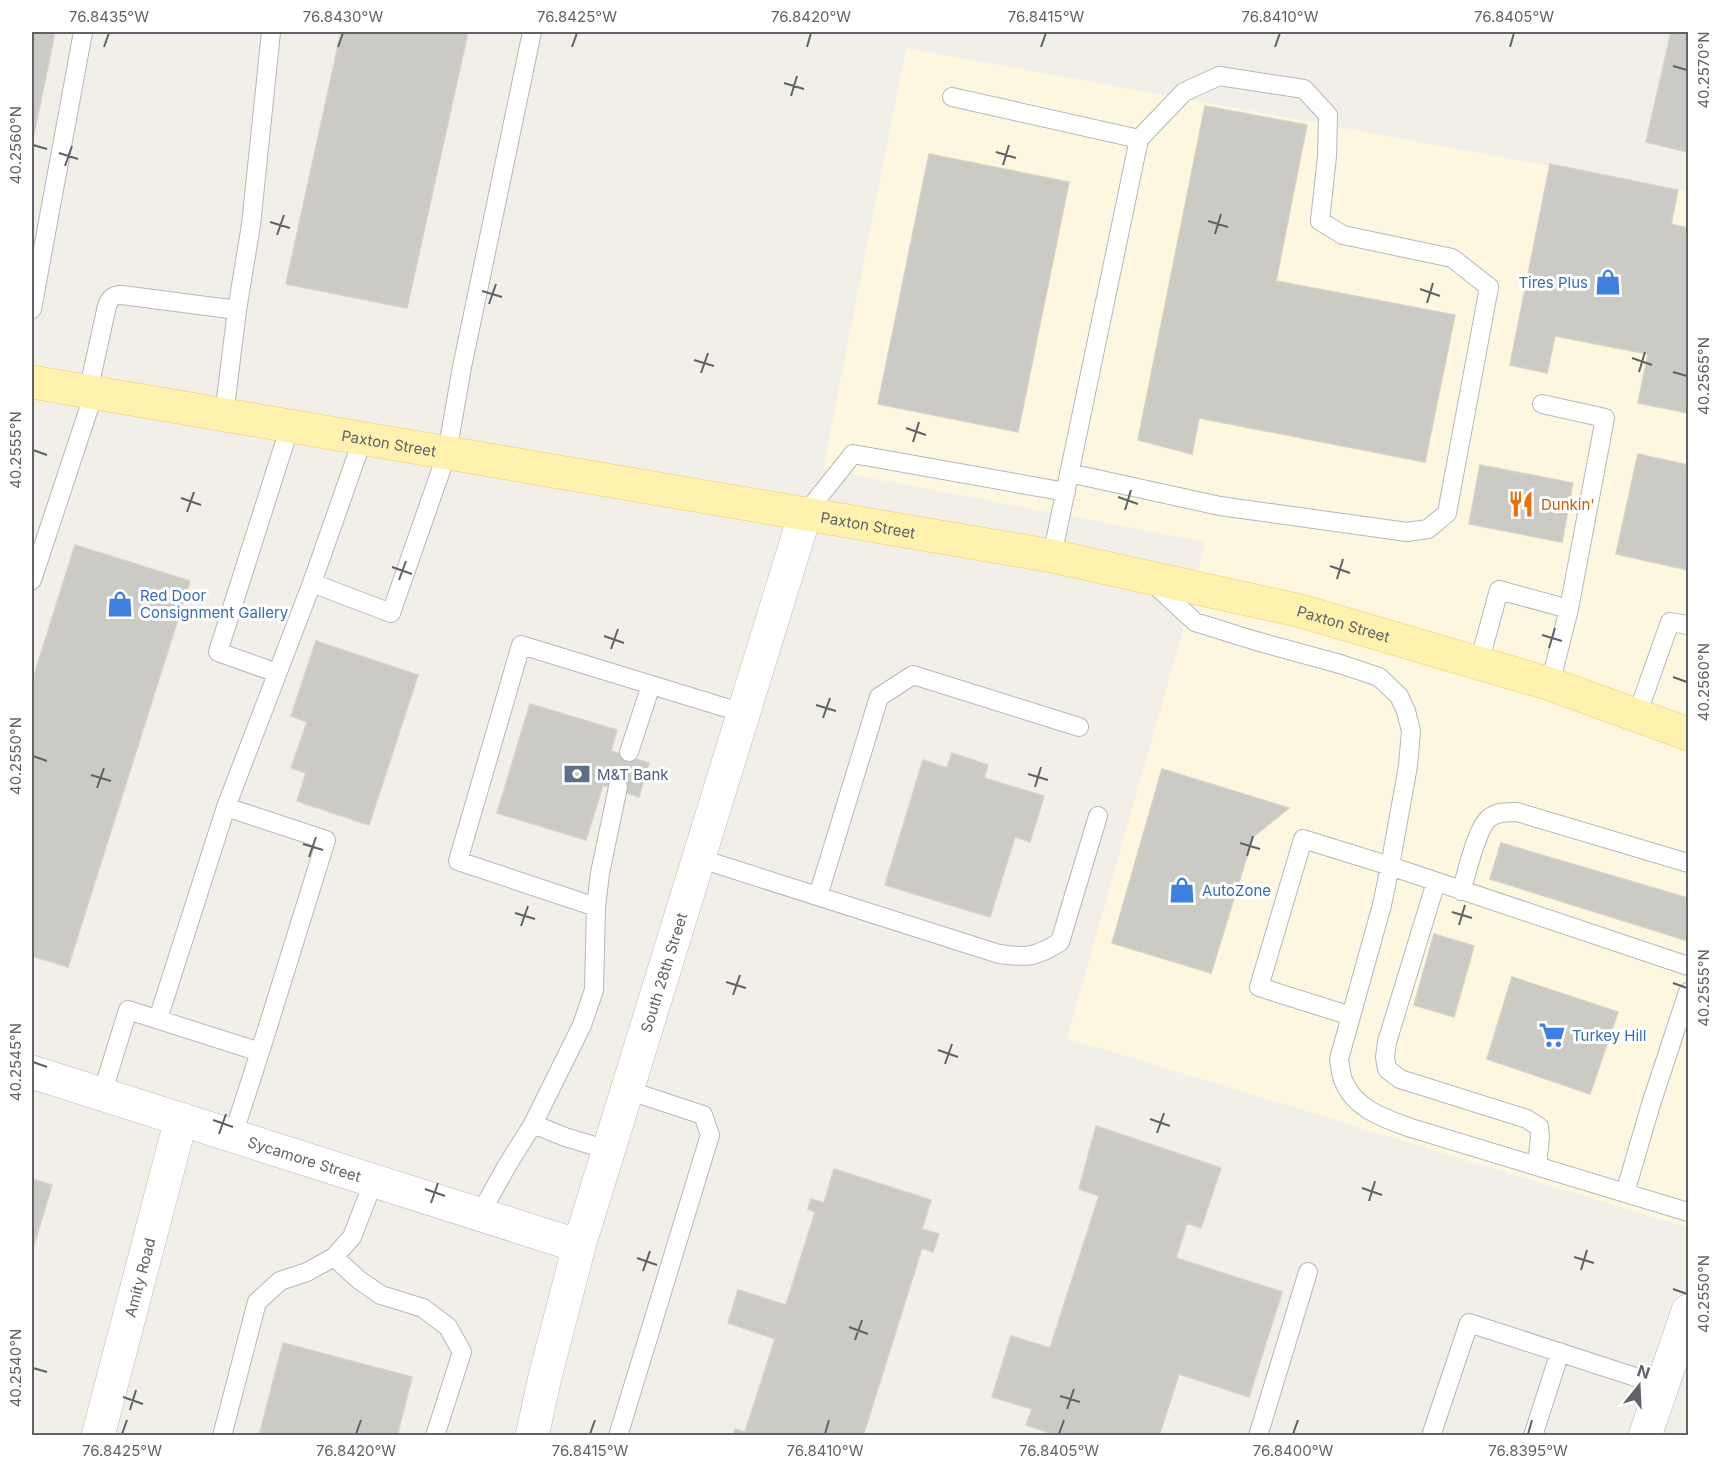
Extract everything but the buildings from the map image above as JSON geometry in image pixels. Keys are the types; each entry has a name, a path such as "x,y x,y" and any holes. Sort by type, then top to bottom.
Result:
{"main road":[{"name":"Paxton Street","path":"32,382 1052,556 1147,576 1301,611 1550,684 1689,734"}],"street":[{"name":"South 28th Street","path":"532,1436 579,1246 805,514"},
{"name":"Sycamore Street","path":"32,1072 579,1246"},
{"name":"Amity Road","path":"98,1436 181,1119"},
{"path":"1645,1436 1689,1311"}],"lane":[{"path":"32,309 37,254 83,32"},
{"path":"224,415 237,310 251,225 271,32"},
{"path":"312,583 390,613 447,453 462,367 532,32"},
{"path":"1052,556 1066,492 1069,473 1139,139 1185,92 1219,76 1304,89 1328,115 1327,156 1320,221 1343,235 1452,258 1489,287 1447,513 1428,529 1407,532 1220,506 1069,473"},
{"path":"952,97 1139,139"},
{"path":"32,580 91,392 110,298 122,294 237,310"},
{"path":"1542,404 1605,418 1569,609 1550,684"},
{"path":"277,673 218,652 290,426"},
{"path":"158,1019 226,807 312,583 363,438"},
{"path":"805,514 853,454 1066,492"},
{"path":"1147,576 1195,622 1379,677 1399,696 1406,711 1411,731 1408,766 1390,866 1382,905 1339,1059 1344,1083 1358,1102 1378,1116 1412,1128 1689,1212"},
{"path":"1479,663 1499,590 1569,609"},
{"path":"1637,715 1670,622 1689,625"},
{"path":"596,908 458,861 521,645 743,713"},
{"path":"818,896 879,697 913,675 1078,727"},
{"path":"629,752 651,685"},
{"path":"480,1214 533,1124 582,1025 594,990 596,908 600,873 618,787"},
{"path":"226,807 326,840 233,1135"},
{"path":"1461,891 1480,831 1489,819 1501,812 1517,812 1689,863"},
{"path":"698,858 999,954 1021,957 1042,953 1060,942 1098,816"},
{"path":"1351,1016 1259,987 1303,839 1689,966"},
{"path":"1436,882 1387,1042 1385,1057 1387,1069 1400,1079 1527,1119 1539,1127 1537,1166"},
{"path":"1625,1193 1651,1104 1689,992"},
{"path":"102,1094 128,1010 260,1052"},
{"path":"618,1436 711,1135 703,1115 627,1090"},
{"path":"533,1124 565,1137 608,1150"},
{"path":"222,1436 257,1302 280,1281 307,1272 334,1257 352,1237 374,1180"},
{"path":"334,1257 359,1280 374,1290 423,1308 448,1327 462,1352 435,1436"},
{"path":"1258,1436 1308,1272"},
{"path":"1431,1436 1469,1323 1663,1386"},
{"path":"1533,1436 1560,1352"}],"shaded area":[{"path":"906,48 1688,191 1688,1228 1067,1038 1184,626 1205,542 823,469"}],"place":[{"name":"Tires Plus","path":"1608,282"},
{"name":"Dunkin'","path":"1521,504"},
{"name":"Red Door Consignment Gallery","path":"120,604"},
{"name":"M&T Bank","path":"577,774"},
{"name":"AutoZone","path":"1182,890"},
{"name":"Turkey Hill","path":"1552,1035"}]}
